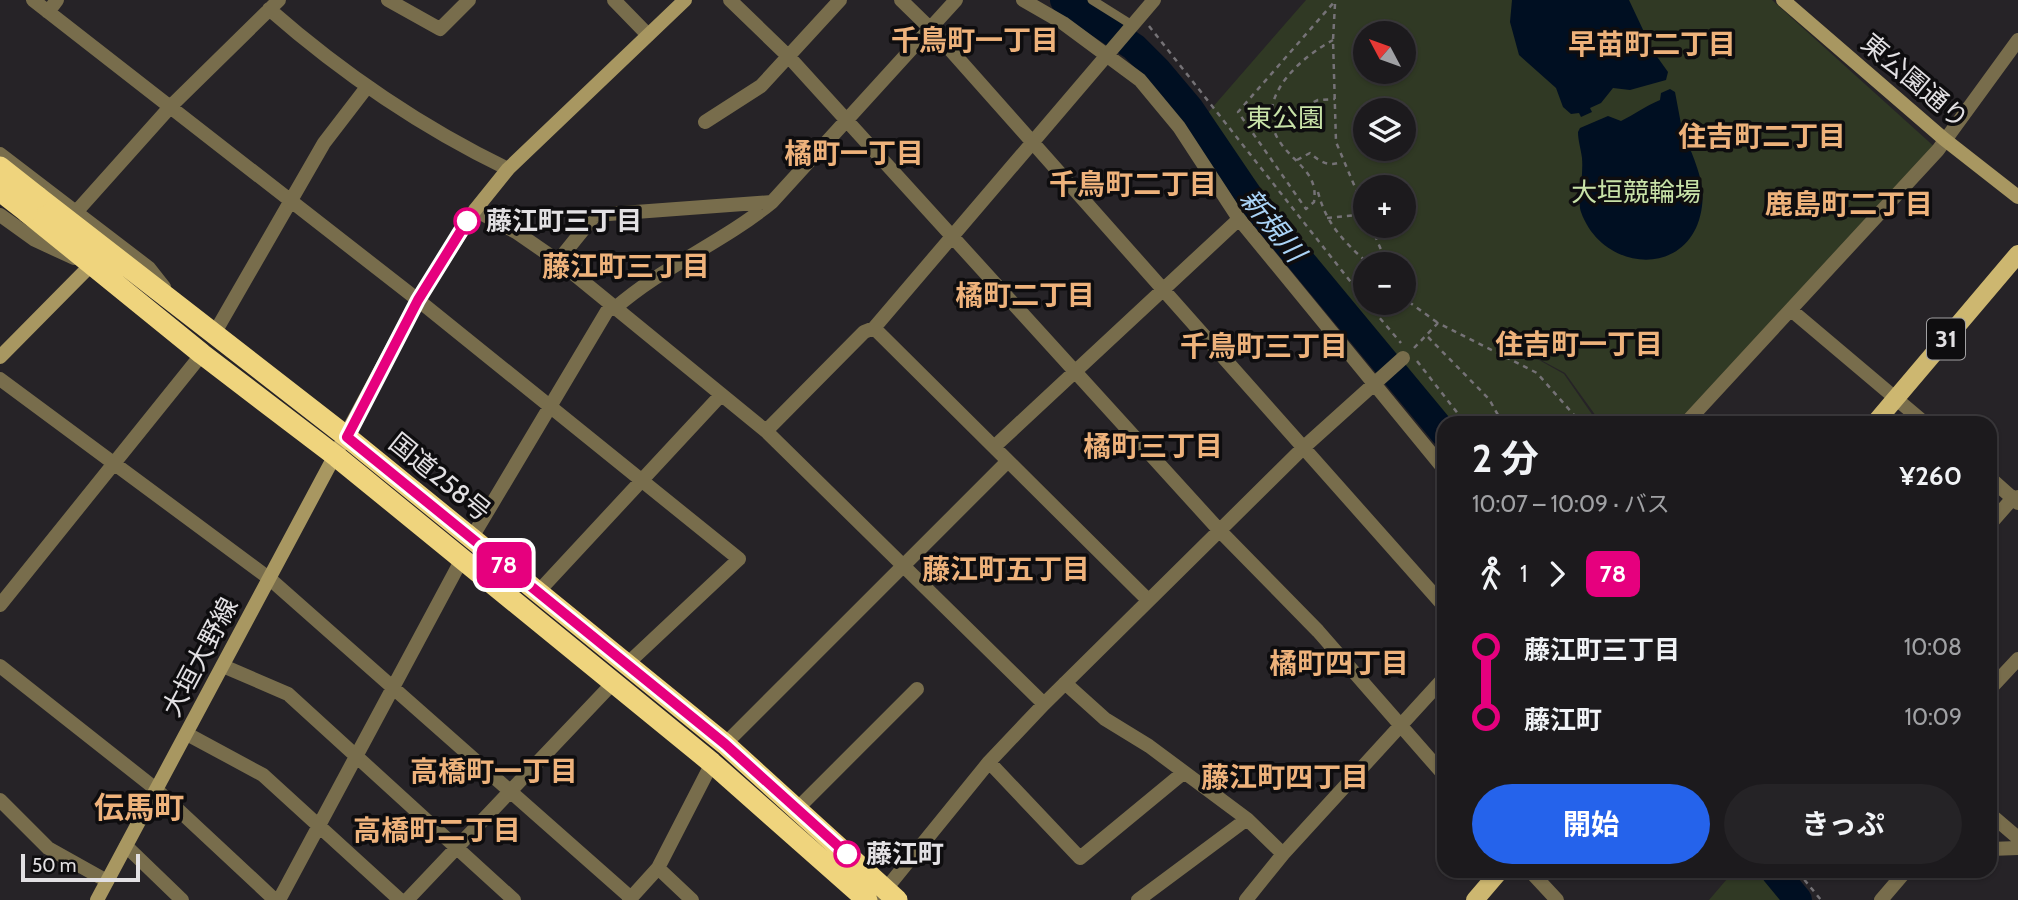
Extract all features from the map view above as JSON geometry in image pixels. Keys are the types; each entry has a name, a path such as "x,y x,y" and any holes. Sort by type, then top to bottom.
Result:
{"highway":[{"name":"国道258号","path":"0,167 32,205 91,265 337,457 712,763 882,897"},
{"name":"国道258号","path":"0,191 32,205 179,307 347,437 725,744 797,810 882,897"}],"main road":[{"name":"31","path":"1881,416 2018,254"},
{"path":"1475,900 1494,878"}],"street":[{"path":"33,0 53,6 171,106 418,300 739,559 626,665"},
{"path":"388,0 440,29 469,0"},
{"path":"614,0 648,35"},
{"name":"大垣大野線","path":"97,900 337,457 418,300 475,210 508,169 685,0"},
{"path":"730,0 789,57 1220,531 1318,631 1398,726 1437,768"},
{"path":"705,122 761,86 839,0"},
{"path":"901,0 930,29 1437,598"},
{"path":"471,539 549,405 612,307 643,284 740,229 772,202 956,0"},
{"path":"1023,0 1109,52 1140,80 1179,127 1240,219 1376,380 1437,460"},
{"name":"東公園通り","path":"1783,0 1944,139 2018,197"},
{"path":"77,211 171,106 274,5 367,87 419,122 508,169"},
{"path":"766,431 864,332 874,328 1141,13"},
{"path":"1692,416 1936,153 2018,40"},
{"path":"214,334 324,143 367,87"},
{"path":"0,154 149,268 179,307"},
{"path":"558,261 594,215 772,202"},
{"path":"475,210 516,232 558,261 766,431 1044,704"},
{"path":"0,215 35,240 91,265 0,357"},
{"path":"994,447 1240,219"},
{"path":"1791,310 1917,416"},
{"path":"874,328 1147,599"},
{"path":"0,605 202,354"},
{"path":"882,897 989,762 1044,704 1147,599 1303,448 1406,355"},
{"path":"0,379 270,579 630,899 658,868 712,763"},
{"path":"538,592 721,395"},
{"path":"725,744 1008,461"},
{"path":"1997,484 2016,499 1997,517"},
{"path":"0,666 157,790 277,900 462,559"},
{"path":"1997,682 2018,659"},
{"path":"223,666 288,694 514,900"},
{"path":"407,900 613,683"},
{"path":"1065,683 1105,719 1149,746 1247,819 1283,854"},
{"path":"1246,900 1283,854 1437,685"},
{"path":"797,810 917,689"},
{"path":"187,734 262,775 400,900"},
{"path":"989,762 1080,858 1183,773"},
{"path":"0,800 48,848 107,881"},
{"path":"1138,900 1247,819"},
{"path":"1997,820 2018,838"},
{"path":"126,846 182,900"},
{"path":"1997,849 2018,848"},
{"path":"658,868 692,900"},
{"path":"1537,878 1557,900"},
{"path":"1881,900 1900,878"}],"lane":[{"path":"1092,0 1141,13"}],"path":[{"path":"1336,1 1332,40 1336,142 1353,186"},
{"path":"1317,188 1314,202 1306,209 1238,112 1336,1"},
{"path":"1141,13 1353,285"},
{"path":"1332,40 1313,51 1290,74 1276,93 1271,114 1279,142 1308,170 1327,218 1335,231 1357,252"},
{"path":"1256,114 1293,112 1318,100 1335,99"},
{"path":"1297,160 1310,153 1320,162 1334,165 1342,162"},
{"path":"1327,218 1353,215"},
{"path":"1416,307 1438,323 1537,373 1575,416"},
{"path":"1376,315 1406,355 1459,416"},
{"path":"1406,355 1427,337 1438,323"},
{"path":"1427,337 1489,399 1499,416"},
{"path":"1803,878 1821,900"}],"green space":[{"name":"大垣競輪場","path":"1306,0 1772,0 1938,150 1691,416 1596,416 1565,373 1509,343 1564,374 1593,416 1444,416 1359,315 1416,315 1416,252 1353,252 1353,308 1205,116"},
{"path":"1728,878 1767,878 1784,900 1709,900"}],"water":[{"path":"1512,0 1629,0 1653,51 1668,72 1666,80 1630,90 1613,88 1601,103 1590,108 1592,112 1581,117 1579,113 1571,114 1563,107 1556,88 1519,55 1510,22"},
{"path":"1670,89 1675,92 1681,124 1699,174 1702,206 1695,230 1682,246 1666,256 1646,260 1627,257 1608,247 1592,233 1581,212 1582,163 1578,132 1580,128 1608,116 1621,121 1660,100 1661,93"}],"waterway":[{"name":"新規川","path":"1064,0 1134,47 1158,71 1190,109 1255,205 1437,425"},
{"name":"新規川","path":"1780,878 1798,900"}],"bus line":[{"name":"78","path":"467,221 418,300 347,437 725,744 847,854"}],"place":[{"name":"藤江町三丁目","path":"467,221"},
{"name":"藤江町","path":"847,854"}],"district":[{"name":"千鳥町一丁目","path":"975,40"},
{"name":"早苗町二丁目","path":"1652,44"},
{"name":"住吉町二丁目","path":"1762,136"},
{"name":"橘町一丁目","path":"854,153"},
{"name":"千鳥町二丁目","path":"1133,184"},
{"name":"鹿島町二丁目","path":"1849,204"},
{"name":"藤江町三丁目","path":"626,266"},
{"name":"橘町二丁目","path":"1025,295"},
{"name":"住吉町一丁目","path":"1579,344"},
{"name":"千鳥町三丁目","path":"1264,346"},
{"name":"橘町三丁目","path":"1153,446"},
{"name":"藤江町五丁目","path":"1006,569"},
{"name":"橘町四丁目","path":"1339,663"},
{"name":"高橋町一丁目","path":"494,771"},
{"name":"藤江町四丁目","path":"1285,777"},
{"name":"伝馬町","path":"139,808"},
{"name":"高橋町二丁目","path":"437,830"}],"park label":[{"name":"東公園","path":"1285,118"}]}
